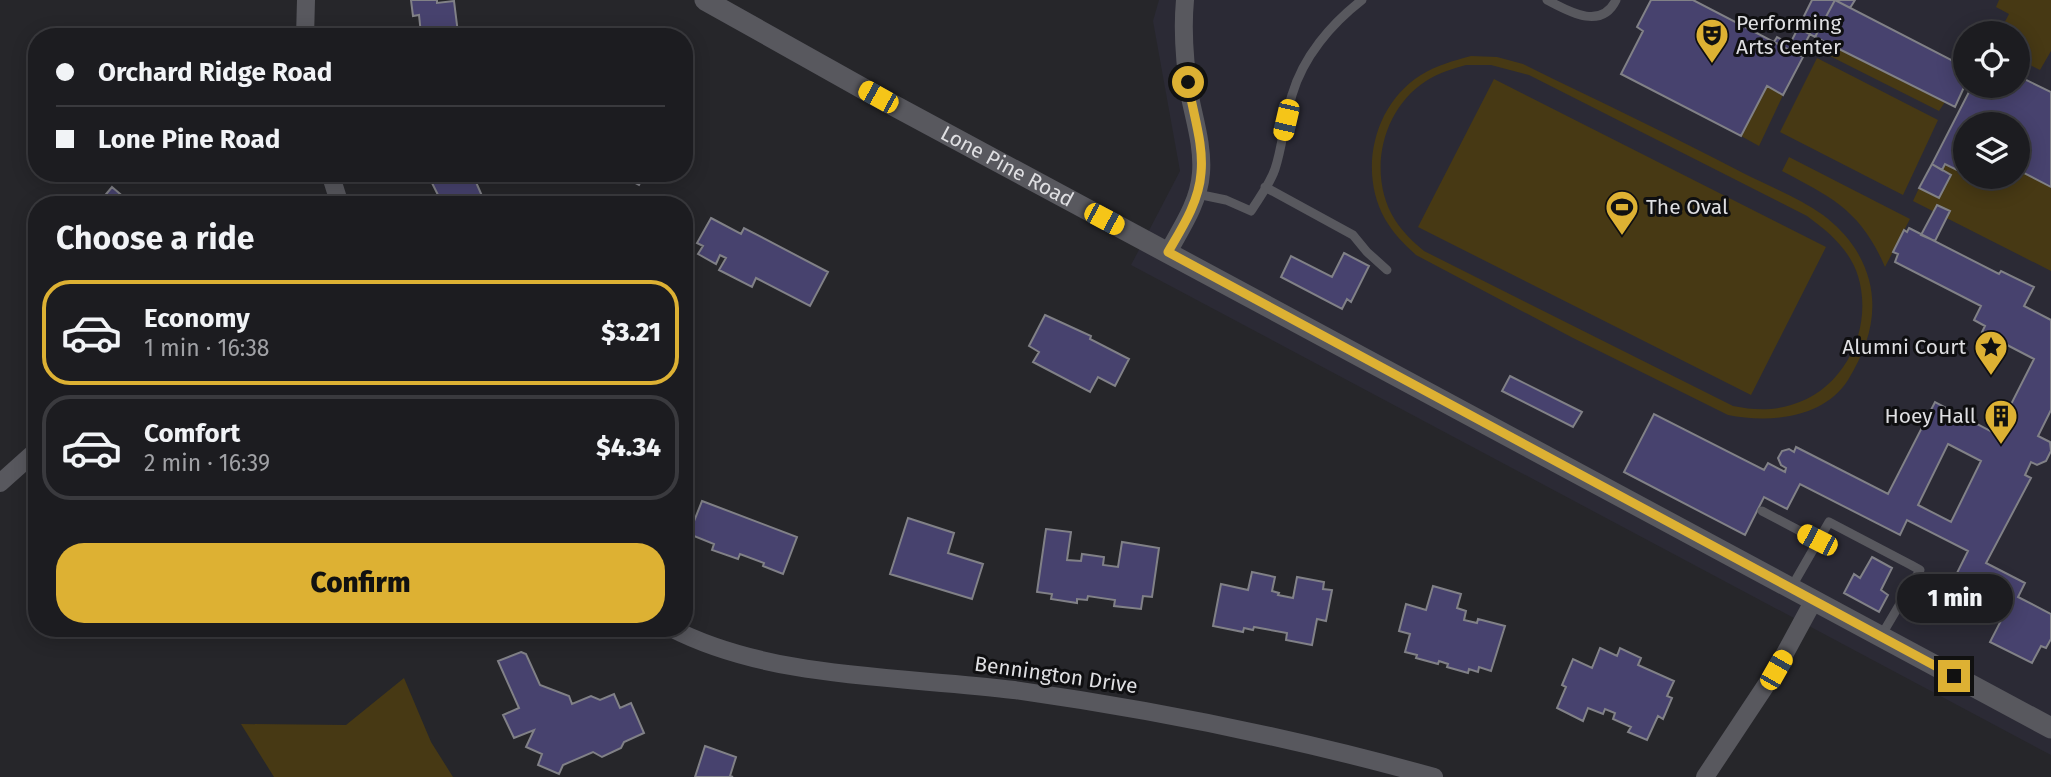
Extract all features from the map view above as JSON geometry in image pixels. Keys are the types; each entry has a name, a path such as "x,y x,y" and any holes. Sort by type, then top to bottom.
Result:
{"street":[{"path":"305,28 306,0"},
{"name":"Lone Pine Road","path":"705,0 878,97 2051,728"},
{"path":"1168,252 1197,194 1201,173 1201,155 1186,69 1185,0"},
{"path":"0,483 28,458"},
{"path":"1705,777 1776,670 1814,600"},
{"name":"Bennington Drive","path":"692,637 711,645 796,666 1119,705 1290,739 1434,777"}],"lane":[{"path":"1197,194 1226,200 1251,211 1275,170 1298,78 1323,38 1344,14 1362,0"},
{"path":"1547,0 1579,16 1600,15 1613,6 1616,0"},
{"path":"1265,187 1353,234 1367,252 1387,270"},
{"path":"1762,512 1817,540"},
{"path":"1791,588 1829,522 1920,570 1881,636"}],"shaded area":[{"path":"1159,0 2051,0 2051,755 1131,265 1180,171 1153,21"},
{"path":"1999,0 2051,0 2051,51 2040,70 2030,65 2030,21 2005,21 2009,14 1996,7"},
{"path":"1821,39 1945,102 1939,111 1816,49"},
{"path":"1471,56 1497,57 1523,64 1794,198 1832,222 1856,250 1870,283 1872,299 1872,316 1864,348 1848,380 1837,393 1824,403 1794,415 1761,418 1728,415 1573,338 1416,255 1392,229 1377,200 1372,160 1375,140 1392,103 1405,88 1427,72","holes":["1466,65 1491,65 1529,75 1807,216 1823,228 1850,258 1858,276 1862,296 1858,336 1840,371 1826,386 1791,405 1762,409 1733,406 1420,248 1395,220 1386,202 1381,164 1383,144 1389,126 1411,93 1431,78"]},
{"path":"1817,58 1938,120 1903,195 1780,132"},
{"name":"The Oval","path":"1494,79 1826,247 1751,395 1418,227"},
{"path":"1767,86 1783,95 1759,146 1741,136"},
{"path":"1789,157 1910,219 1885,267 1866,232 1844,208 1782,171"},
{"path":"1945,164 1953,168 1953,189 2030,189 2030,176 2051,187 2051,271 1913,201 1919,188 1939,198 1951,175 1942,170"},
{"path":"404,678 431,742 453,777 274,777 241,724 346,725"}],"building":[{"path":"411,0 437,0 437,3 454,1 457,28 420,28 419,15 413,16"},
{"name":"Performing Arts Center","path":"1651,0 1693,0 1803,57 1783,95 1767,86 1741,136 1621,74 1643,31 1637,27"},
{"path":"1812,0 1835,0 1815,37 1798,28"},
{"path":"1835,0 1855,0 1850,8"},
{"path":"1835,0 1953,61 1953,98 1959,98 1955,107 1815,37"},
{"path":"1798,28 1810,34 1799,55 1774,42 1777,37 1790,44"},
{"path":"2030,82 2051,92 2051,187 2030,176 2030,112 1959,112 1966,98 2030,98"},
{"path":"1953,123 1953,168 1945,164 1942,170 1932,164"},
{"path":"1932,164 1951,175 1939,198 1919,188"},
{"path":"432,182 476,182 482,196 438,196"},
{"path":"112,187 122,196 104,196"},
{"path":"1937,205 1950,211 1935,241 1921,235"},
{"path":"711,218 741,234 744,228 828,272 810,306 756,278 752,287 719,270 726,258 720,255 716,264 698,254 703,246 697,243"},
{"name":"Hoey Hall","path":"1909,228 1999,274 2001,271 2034,287 2024,306 2051,320 2051,410 2038,436 2050,442 2051,451 2046,461 2037,465 2031,462 2025,475 2031,478 1986,563 2025,583 2018,597 2051,614 2051,639 2046,648 2041,646 2032,663 1990,642 2007,609 1953,581 1968,551 1907,520 1900,535 1800,484 1787,509 1764,497 1745,535 1624,472 1654,414 1764,470 1768,463 1785,472 1786,468 1778,458 1782,451 1789,449 1794,452 1796,447 1888,494 1935,402 1996,434 2034,359 1982,332 1985,326 1974,320 1981,306 1895,262 1898,254 1893,252 1904,230 1907,232","holes":["1948,444 1981,461 1951,522 1918,505"]},
{"path":"1344,253 1369,266 1351,302 1347,299 1342,309 1281,277 1291,256 1332,277"},
{"path":"1045,315 1091,336 1090,339 1129,359 1115,386 1098,377 1090,392 1033,362 1039,352 1029,346"},
{"path":"1510,376 1582,412 1573,427 1502,391"},
{"path":"702,501 797,537 783,574 740,554 738,559 712,550 714,544 693,536 693,524"},
{"path":"908,518 954,533 948,553 983,564 972,599 890,574"},
{"path":"1046,529 1071,532 1067,560 1081,561 1082,554 1104,557 1103,565 1118,567 1122,542 1159,548 1152,597 1143,596 1141,609 1114,606 1115,600 1088,596 1087,600 1077,599 1077,603 1051,599 1052,594 1037,592"},
{"path":"1872,557 1892,568 1881,590 1888,595 1879,612 1844,593 1854,574 1860,578"},
{"path":"1252,572 1275,577 1272,591 1279,593 1278,595 1293,598 1297,577 1324,582 1323,589 1332,590 1326,621 1317,619 1312,645 1286,640 1287,633 1254,627 1253,630 1244,628 1243,632 1213,626 1221,584 1248,590"},
{"path":"1433,586 1461,594 1457,608 1466,611 1464,620 1477,623 1478,619 1505,626 1491,671 1479,667 1478,672 1469,669 1468,673 1447,667 1448,664 1439,661 1438,664 1416,658 1417,655 1405,652 1410,634 1399,631 1406,604 1426,610"},
{"path":"1600,648 1617,656 1620,648 1641,658 1638,665 1674,681 1667,696 1672,698 1663,719 1658,716 1647,740 1628,732 1631,727 1613,719 1615,713 1605,709 1603,714 1588,708 1583,721 1557,708 1566,687 1562,685 1573,659 1592,668"},
{"path":"521,652 526,654 540,685 569,696 572,704 591,696 600,700 614,694 620,708 631,703 644,733 624,742 621,748 602,757 593,752 563,765 559,774 538,765 542,754 526,747 534,730 514,738 503,715 519,708 498,661"},
{"path":"705,746 736,757 730,776 733,777 695,777"}],"place":[{"name":"Performing Arts Center","path":"1712,65"},
{"name":"The Oval","path":"1622,237"},
{"name":"Alumni Court","path":"1991,377"},
{"name":"Hoey Hall","path":"2001,446"}],"route":[{"path":"1188,82 1201,155 1201,173 1192,208 1168,252 1954,676"}]}
